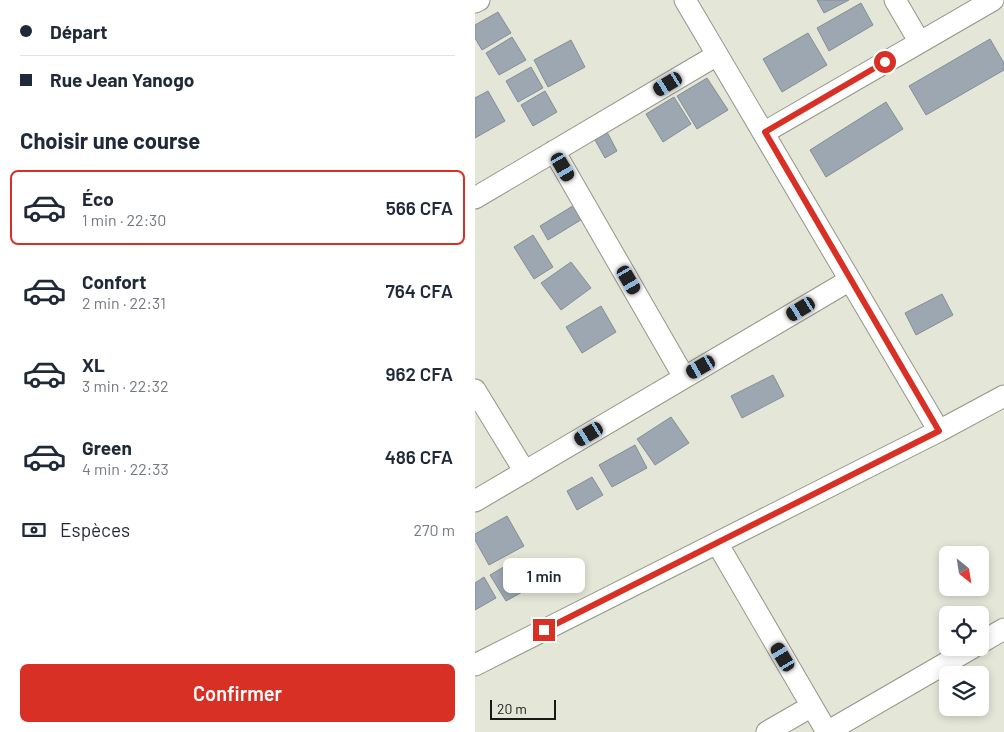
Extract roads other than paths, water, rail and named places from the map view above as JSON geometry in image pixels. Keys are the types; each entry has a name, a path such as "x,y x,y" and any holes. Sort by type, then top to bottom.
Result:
{"street":[{"path":"475,2 479,0"},
{"path":"685,0 765,132 939,431"},
{"path":"895,0 919,41"},
{"path":"765,132 919,41 993,0"},
{"path":"475,198 717,55"},
{"path":"554,151 684,377"},
{"path":"475,501 850,280"},
{"path":"475,390 525,472"},
{"path":"475,664 939,431 1004,396"},
{"path":"717,543 827,732 958,656"},
{"path":"989,638 1004,629"},
{"path":"767,732 812,706"}]}
